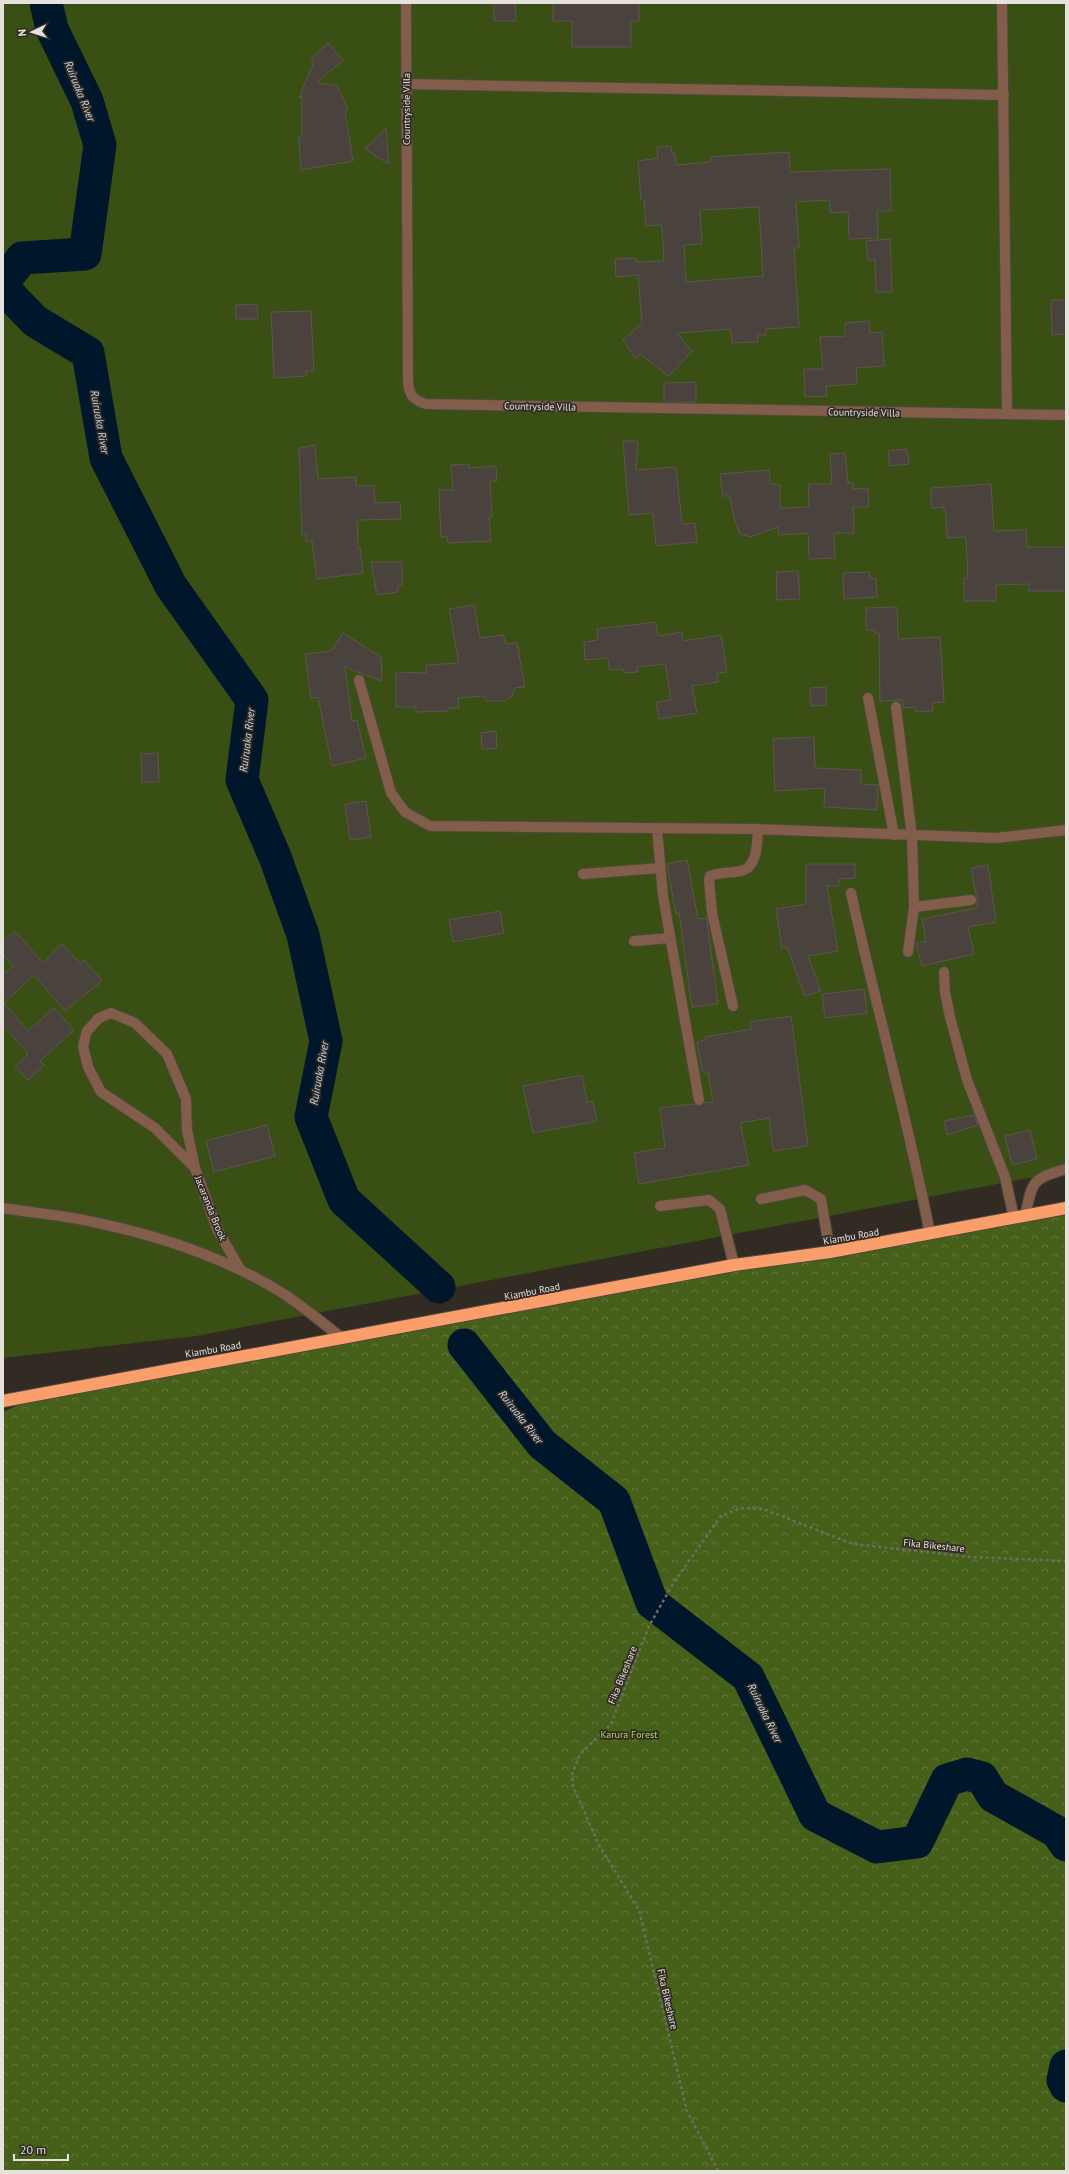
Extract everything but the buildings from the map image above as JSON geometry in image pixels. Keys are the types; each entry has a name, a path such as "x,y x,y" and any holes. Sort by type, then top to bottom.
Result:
{"highway":[{"name":"Kiambu Road","path":"3,1401 734,1265 830,1252 1066,1208"}],"street":[{"name":"Countryside Villa","path":"406,3 408,390 412,398 426,404 1066,415"},
{"path":"1002,3 1007,414"},
{"path":"406,84 1004,95"},
{"path":"359,680 391,793 405,812 430,826 758,829 996,838 1066,830"},
{"path":"868,698 894,835"},
{"path":"896,707 912,836 914,907 908,952"},
{"path":"657,829 660,868 670,938 700,1100"},
{"path":"732,1006 712,913 709,880 710,876 723,871 740,870 750,866 756,850 758,829"},
{"path":"583,874 660,868"},
{"path":"851,893 871,983 919,1178 930,1234"},
{"path":"914,907 971,900"},
{"path":"634,941 670,938"},
{"path":"944,972 945,992 950,1017 967,1080 1020,1217"},
{"name":"Jacaranda Brook","path":"195,1168 155,1128 102,1092 88,1067 83,1046 87,1031 99,1018 111,1014 135,1023 167,1054 186,1099 187,1130 195,1168 217,1229 240,1269"},
{"path":"1020,1217 1035,1181 1042,1176 1066,1169"},
{"path":"761,1199 806,1190 821,1199 830,1252"},
{"path":"660,1206 709,1200 720,1209 734,1265"},
{"path":"3,1208 92,1222 160,1240 240,1269 280,1292 342,1338"}],"path":[{"name":"Fika Bikeshare","path":"718,2171 687,2112 639,1910 599,1846 574,1786 572,1774 580,1754 611,1724 649,1626 674,1582 721,1516 741,1508 762,1509 853,1544 971,1557 1066,1561"}],"green space":[{"path":"3,3 1066,3 1066,1171 196,1336 3,1358"},
{"name":"Karura Forest","path":"1066,1213 1066,2171 3,2171 3,1412 40,1395"}],"waterway":[{"name":"Ruiruaka River","path":"3,283 22,258 85,254 100,145 87,101 52,29 46,3"},
{"name":"Ruiruaka River","path":"3,288 35,321 88,353 106,458 171,586 252,700 242,780 275,857 303,935 326,1041 311,1117 344,1200 439,1287"},
{"name":"Ruiruaka River","path":"464,1345 542,1444 614,1501 652,1603 748,1677 815,1815 877,1847 917,1842 947,1780 967,1774 982,1778 993,1796 1057,1832 1066,1845"},
{"name":"Ruiruaka River","path":"1066,2066 1063,2080 1066,2086"}]}
